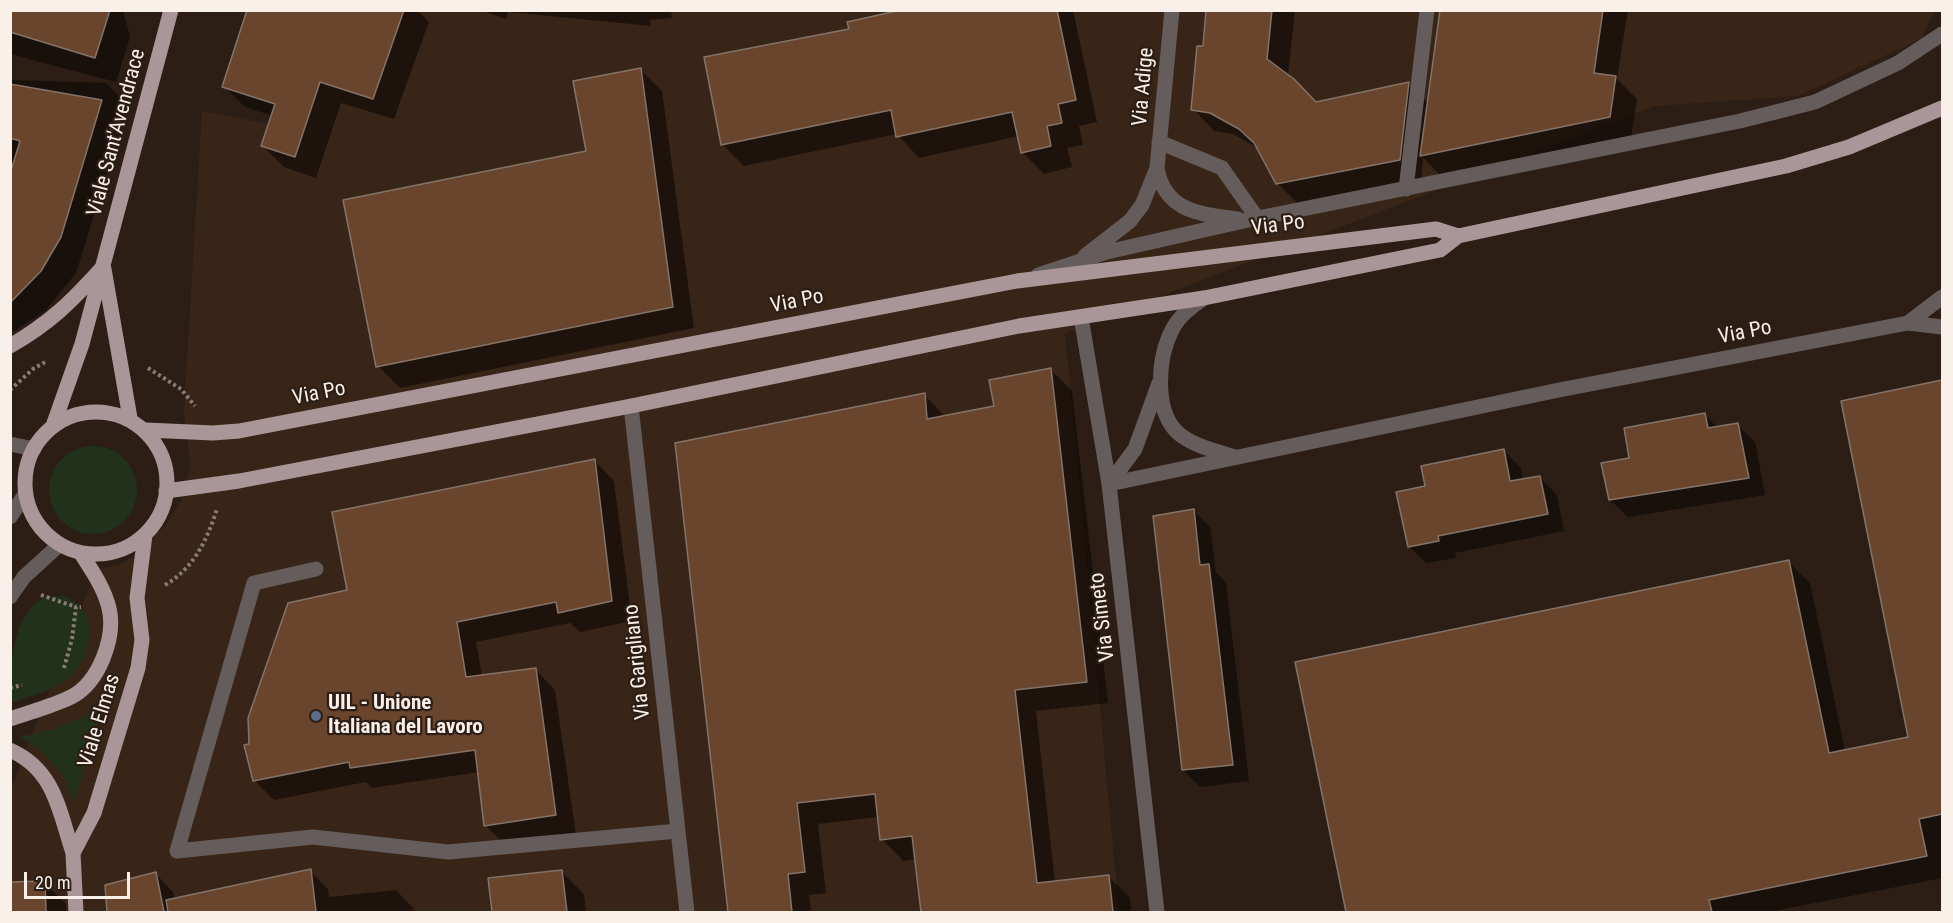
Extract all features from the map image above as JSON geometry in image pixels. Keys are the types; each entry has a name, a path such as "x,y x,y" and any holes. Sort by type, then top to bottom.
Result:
{"main road":[{"name":"Viale Sant'Avendrace","path":"53,426 73,374 171,10"},
{"name":"Via Po","path":"166,490 239,481 631,406 1008,328 1204,298 1440,250 1458,236 1786,166 1849,147 1942,108"},
{"name":"Via Po","path":"146,430 213,434 239,430 1017,282 1436,229 1458,236"},
{"name":"Viale Sant'Avendrace","path":"103,266 130,418"},
{"path":"10,346 54,318 103,266"},
{"path":"107,410 130,418 146,430 160,448 165,469 166,490 154,522 144,536 123,550 103,556 82,555 58,546 33,522 24,496 27,466 34,449 53,426 81,413 107,410"},
{"name":"Viale Elmas","path":"73,853 94,813 138,668 142,640 137,598 144,536"},
{"path":"10,718 73,696 94,675 108,641 111,619 102,586 82,555"},
{"path":"10,750 35,764 48,780 73,853 76,912"}],"street":[{"name":"Via Adige","path":"1079,261 1130,221 1142,205 1157,168 1172,10"},
{"path":"1406,189 1427,10"},
{"path":"1017,282 1107,252 1253,219 1740,121 1815,102 1898,63 1942,34"},
{"path":"1160,142 1222,168 1253,219"},
{"name":"Via Adige","path":"1157,168 1164,193 1179,205 1204,215 1253,219"},
{"name":"Via Po","path":"1908,323 1942,297"},
{"name":"Via Po","path":"1204,298 1186,311 1173,328 1162,356 1166,415 1177,432 1206,448 1238,457"},
{"name":"Via Simeto","path":"1081,317 1109,484 1157,912"},
{"name":"Via Po","path":"1109,484 1559,390 1908,323 1942,327"},
{"path":"1109,484 1135,449 1162,375"},
{"name":"Via Garigliano","path":"631,406 687,912"},
{"path":"10,444 34,449"},
{"path":"10,518 24,496"},
{"path":"10,597 24,577 58,546"},
{"path":"316,570 254,583 177,851 313,837 448,852 678,831"}],"path":[{"path":"59,674 64,668 72,639 76,607 109,607"},
{"path":"10,688 28,684"}],"shaded area":[{"path":"328,11 1935,11 1921,39 1798,96 1655,106 1065,333 1119,912 11,912 10,792 96,570 121,564 137,554 167,524 182,499 190,466 184,410 202,111 268,124"}],"green space":[{"path":"93,446 110,449 124,459 134,473 137,490 134,507 124,521 110,531 93,534 76,531 62,521 52,507 49,490 52,473 62,459 76,449"},
{"path":"50,596 65,596 80,606 88,623 88,643 81,662 70,677 56,686 11,703 14,645 24,618 42,599"},
{"path":"102,706 74,803 66,781 54,764 40,750 20,737 63,726"}],"building":[{"path":"10,10 110,10 95,58 10,32"},
{"path":"247,10 404,10 373,99 320,82 295,157 261,146 275,104 222,87"},
{"path":"901,10 1057,10 1076,100 1058,104 1062,123 1047,126 1051,146 1021,153 1012,112 896,137 891,110 721,145 704,57 849,29 847,22"},
{"path":"1206,10 1272,10 1267,59 1294,79 1316,102 1409,82 1400,160 1276,184 1254,143 1239,129 1210,113 1191,110 1197,46 1203,46"},
{"path":"1440,10 1603,10 1594,73 1616,76 1610,117 1420,156"},
{"path":"641,68 673,307 376,367 343,200 586,151 573,81"},
{"path":"10,84 102,100 61,237 41,271 10,303 10,174 20,141 10,138"},
{"path":"1051,368 1087,682 1015,690 1037,883 1109,875 1113,912 921,912 912,836 880,840 875,794 797,803 805,872 788,874 792,912 728,912 675,443 925,393 927,419 994,406 989,380"},
{"path":"1942,380 1942,814 1919,819 1927,856 1709,900 1712,912 1346,912 1295,662 1789,560 1829,753 1908,737 1841,401"},
{"path":"1705,413 1708,428 1738,423 1749,478 1609,500 1601,463 1629,458 1624,428"},
{"path":"1504,449 1510,481 1540,476 1548,514 1438,536 1439,541 1408,547 1396,492 1425,486 1421,466"},
{"path":"595,459 612,601 558,613 556,602 457,622 466,677 536,668 556,815 484,826 475,750 350,768 349,762 253,781 244,745 249,744 248,718 288,603 347,590 332,512"},
{"path":"1194,509 1200,565 1209,564 1233,765 1182,770 1153,516"},
{"path":"311,869 316,912 168,912 166,900"},
{"path":"562,870 567,912 492,912 488,878"},
{"path":"156,872 164,912 107,912 105,885"},
{"path":"45,881 46,912 10,912 10,882"}],"place":[{"name":"UIL - Unione Italiana del Lavoro","path":"316,716"}]}
